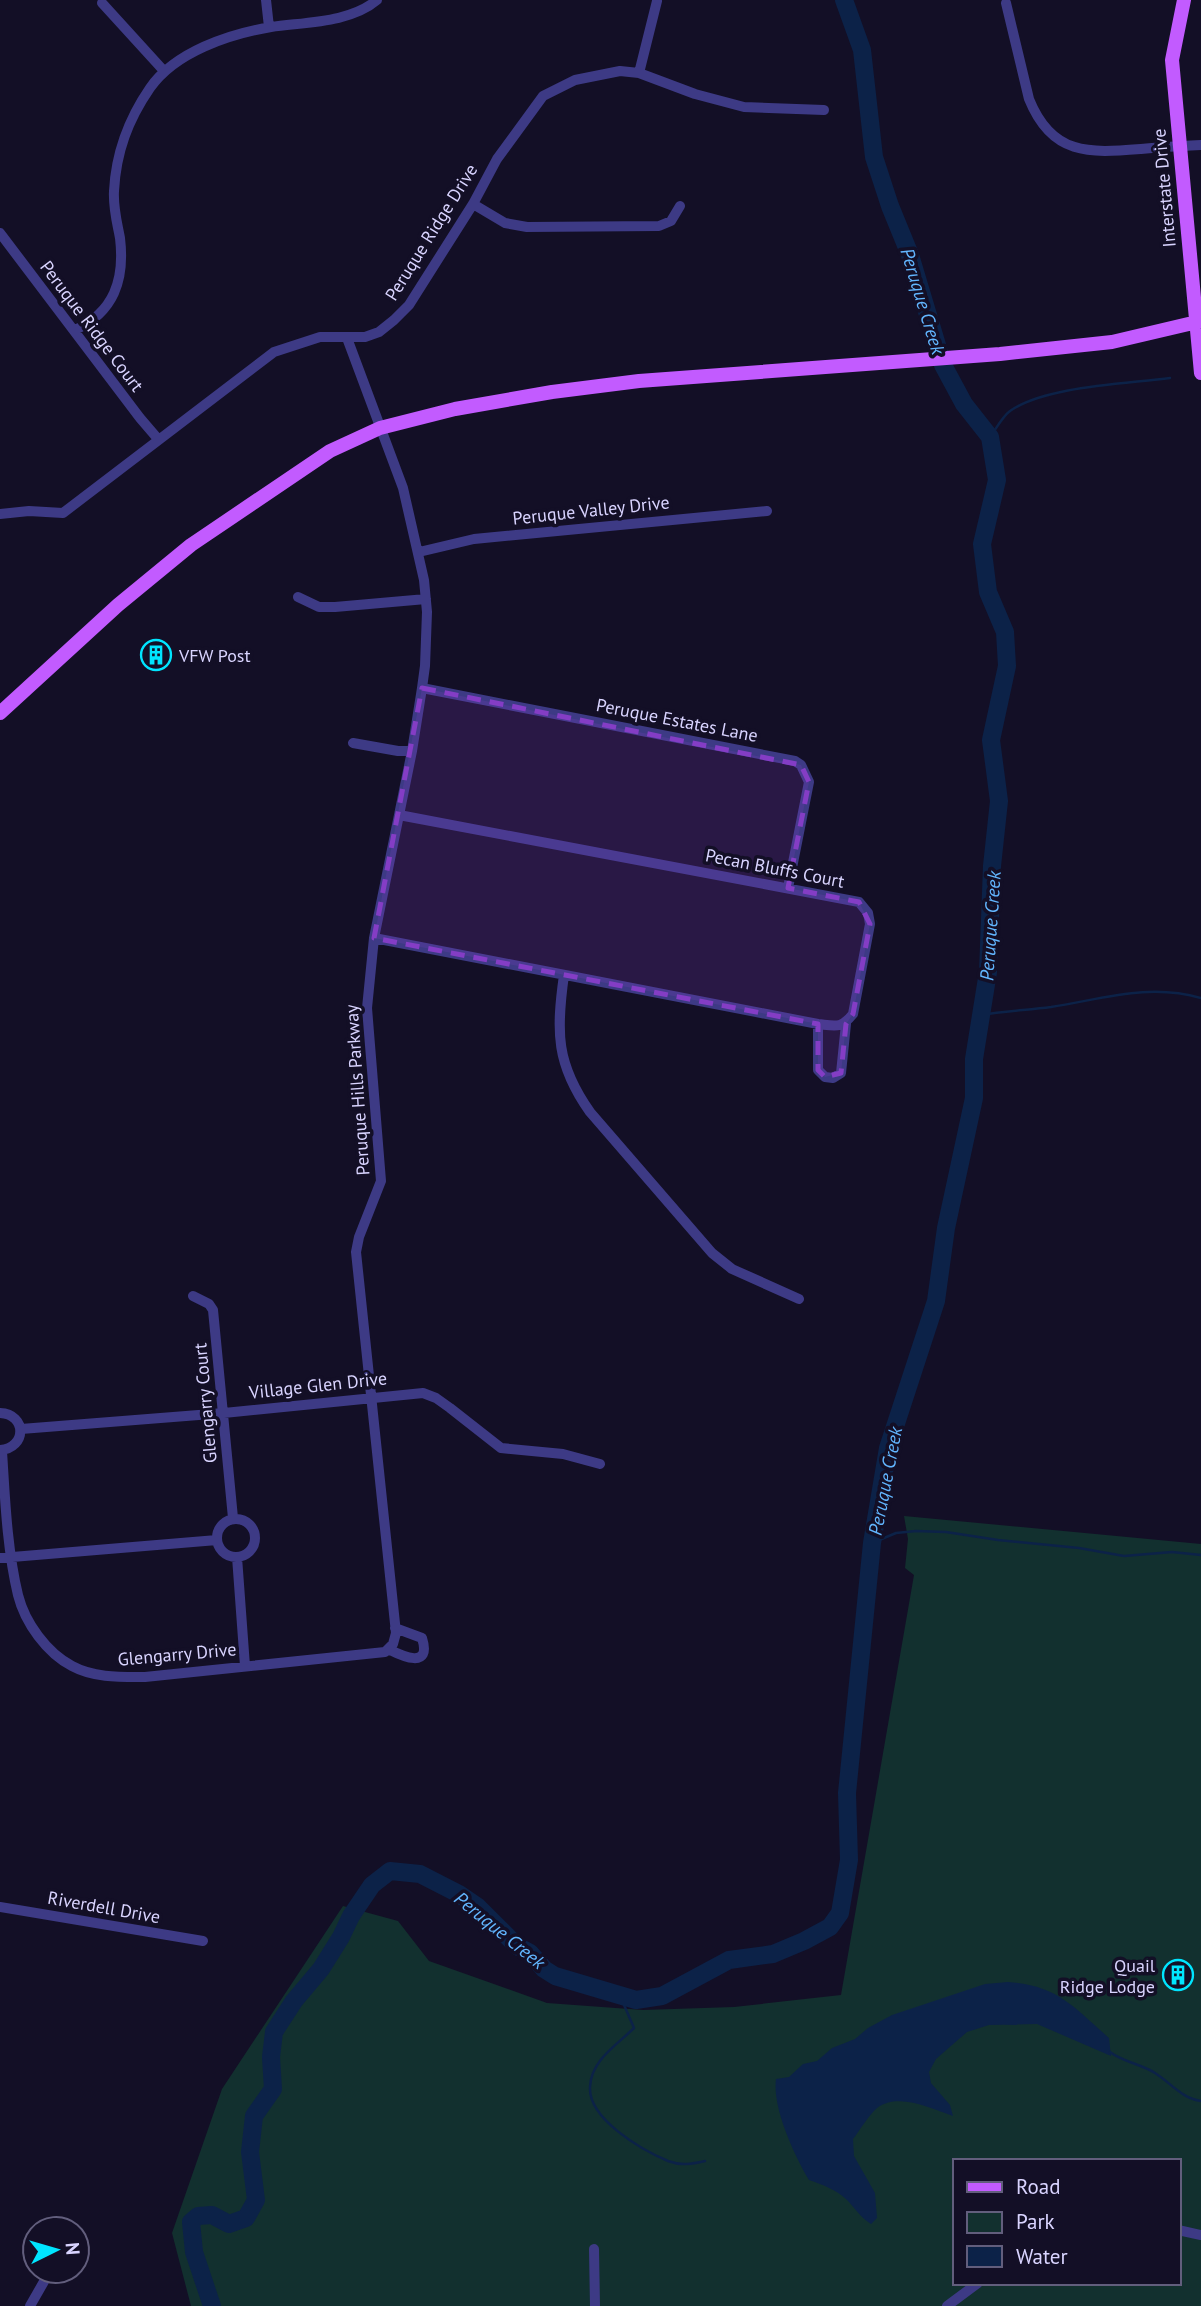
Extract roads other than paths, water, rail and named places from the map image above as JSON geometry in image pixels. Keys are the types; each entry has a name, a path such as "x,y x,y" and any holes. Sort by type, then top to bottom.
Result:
{"main road":[{"name":"Interstate Drive","path":"1184,0 1172,60 1201,373"},
{"path":"1188,245 1201,269"},
{"path":"0,713 118,605 191,545 319,458 380,428 455,409 552,392 639,382 1000,354 1130,339 1198,322"}],"street":[{"path":"266,0 269,27"},
{"path":"75,330 88,324 113,298 122,268 114,218 119,150 128,124 150,87 164,71 201,48 269,27 348,14 367,8 377,0"},
{"path":"639,73 657,1"},
{"path":"102,3 164,71"},
{"path":"1006,3 1029,99 1035,113 1054,136 1087,151 1201,145"},
{"name":"Peruque Ridge Drive","path":"0,514 29,511 64,513 275,352 320,337 365,337 379,332 409,305 473,204 497,159 543,96 575,80 620,71 639,73 695,94 744,107 824,110"},
{"path":"473,204 505,223 527,228 659,226 671,221 680,206"},
{"name":"Peruque Ridge Court","path":"0,233 158,439"},
{"name":"Peruque Hills Parkway","path":"347,338 403,488 419,552 426,599 422,688 374,938 367,1008 381,1181 359,1237 356,1252 395,1629 391,1646"},
{"name":"Peruque Valley Drive","path":"419,552 474,539 767,511"},
{"path":"298,597 319,607 426,599"},
{"name":"Peruque Estates Lane","path":"422,688 795,761 801,765 809,782 788,888"},
{"path":"354,743 412,751"},
{"name":"Pecan Bluffs Court","path":"399,815 859,902 868,913 870,924 853,1014 845,1024 844,1064 841,1073 833,1078 825,1077 818,1070 818,1024"},
{"path":"374,938 818,1024 836,1027 845,1024"},
{"path":"564,975 558,1014 562,1057 573,1087 590,1112 712,1253 732,1269 799,1299"},
{"name":"Glengarry Court","path":"193,1296 209,1304 213,1310 233,1518"},
{"name":"Village Glen Drive","path":"21,1429 224,1413 423,1393 436,1398 501,1448 563,1454 600,1464"},
{"path":"0,1413 8,1414 16,1420 21,1429"},
{"name":"Glengarry Drive","path":"21,1429 19,1440 12,1448 1,1451 6,1557 29,1622 50,1650 73,1668 115,1677 145,1677 385,1653 391,1646"},
{"path":"233,1518 246,1520 254,1530 255,1542 248,1553 237,1557 228,1555 217,1540 218,1530 224,1522 233,1518"},
{"path":"6,1557 217,1540"},
{"path":"237,1557 246,1666"},
{"path":"391,1646 409,1659 421,1654 424,1644 422,1638 395,1629"},
{"name":"Riverdell Drive","path":"0,1907 203,1941"},
{"path":"1180,2230 1201,2235"},
{"path":"594,2249 595,2306"},
{"path":"30,2306 42,2285"},
{"path":"947,2306 975,2285"}],"water":[{"path":"1008,1982 1040,1988 1064,2000 1109,2038 1111,2056 1037,2024 989,2025 967,2032 936,2059 929,2072 931,2083 950,2105 953,2116 915,2103 886,2103 874,2111 853,2139 854,2156 875,2193 877,2218 871,2224 842,2196 809,2180 791,2145 781,2117 776,2079 789,2077 803,2064 817,2061 832,2048 855,2039 868,2028 892,2015 985,1984"}],"waterway":[{"name":"Peruque Creek","path":"212,2306 194,2252 191,2222 198,2216 212,2215 229,2224 246,2218 256,2200 250,2152 254,2116 273,2089 271,2057 274,2032 294,2001 321,1969 372,1885 390,1871 420,1874 459,1894 478,1907 517,1946 530,1953 544,1969 555,1976 636,2000 662,1996 729,1960 773,1954 804,1941 830,1927 840,1913 849,1860 847,1793 872,1543 888,1448 936,1301 946,1228 974,1098 974,1059 988,972 992,866 999,801 991,740 1007,666 1005,632 988,592 982,544 997,480 990,437 964,404 943,365 910,255 874,157 862,50 844,0"},
{"path":"990,437 1010,411 1044,396 1087,387 1170,378"},
{"path":"981,1015 1144,992 1201,998"},
{"path":"872,1543 896,1533 946,1532 1124,1556 1172,1552 1201,1555"},
{"path":"621,1998 634,2028 606,2054 591,2077 592,2099 598,2111 618,2132 657,2156 677,2164 705,2161"},
{"path":"1110,2052 1150,2070 1182,2093 1201,2101"}],"place":[{"name":"VFW Post","path":"156,655"},
{"name":"Quail Ridge Lodge","path":"1178,1975"}]}
